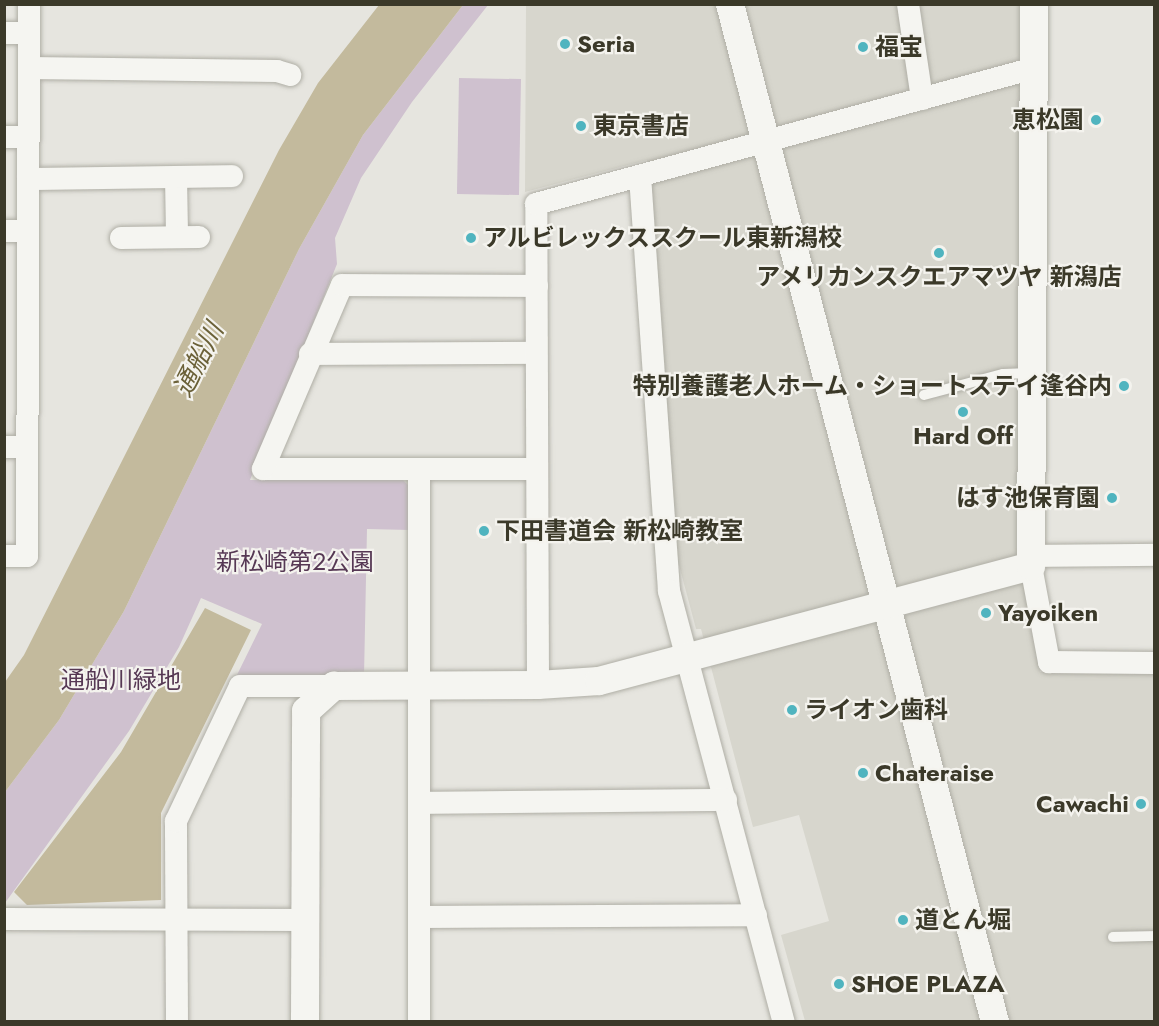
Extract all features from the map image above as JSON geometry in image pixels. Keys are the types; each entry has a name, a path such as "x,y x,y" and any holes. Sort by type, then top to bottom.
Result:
{"street":[{"path":"4,556 27,556 27,447 15,344 28,231 29,4"},
{"path":"730,4 995,1022"},
{"path":"908,4 922,99"},
{"path":"1034,4 1032,561 1049,663 1155,663"},
{"path":"4,33 29,33"},
{"path":"28,68 277,71 290,75"},
{"path":"538,685 536,204 1034,68"},
{"path":"4,137 28,136"},
{"path":"28,179 232,176"},
{"path":"640,176 669,591 784,1022"},
{"path":"121,238 188,237 176,177"},
{"path":"4,231 28,231"},
{"path":"536,469 263,469 310,354 342,285 537,286"},
{"path":"310,354 536,353"},
{"path":"4,447 27,447"},
{"path":"419,469 421,803 419,1022"},
{"path":"177,1022 176,821 240,686 538,685 599,681 887,604 1032,561 1155,555"},
{"path":"305,1022 306,711 334,686"},
{"path":"421,803 726,800"},
{"path":"421,917 756,915"},
{"path":"4,919 305,920"}],"lane":[{"path":"924,395 1003,374 1034,373"},
{"path":"1113,937 1155,936"}],"shaded area":[{"path":"526,5 1023,5 1029,590 1040,672 1154,672 1154,1021 805,1021 781,935 829,921 799,815 753,827 701,629 696,629 671,535 647,160 525,192"}],"green space":[{"name":"通船川緑地","path":"463,5 488,5 412,102 361,178 335,238 337,264 250,480 402,479 409,486 410,530 367,529 364,676 235,679 262,624 201,598 179,647 129,731 5,903 5,792 59,720 124,611 299,249 363,135"},
{"path":"459,78 521,79 519,195 457,194"}],"water":[{"name":"通船川","path":"379,5 463,5 363,135 299,249 124,611 59,720 5,792 5,682 24,655 279,150 318,83"},
{"path":"205,608 251,630 161,813 161,900 27,905 14,892 121,752"}],"place":[{"name":"Seria","path":"565,44"},
{"name":"福宝","path":"863,47"},
{"name":"恵松園","path":"1096,120"},
{"name":"東京書店","path":"581,126"},
{"name":"アルビレックススクール東新潟校","path":"471,238"},
{"name":"アメリカンスクエアマツヤ 新潟店","path":"939,253"},
{"name":"特別養護老人ホーム・ショートステイ逢谷内","path":"1124,386"},
{"name":"Hard Off","path":"963,412"},
{"name":"はす池保育園","path":"1112,498"},
{"name":"下田書道会 新松崎教室","path":"484,531"},
{"name":"Yayoiken","path":"986,613"},
{"name":"ライオン歯科","path":"792,710"},
{"name":"Chateraise","path":"863,773"},
{"name":"Cawachi","path":"1141,804"},
{"name":"道とん堀","path":"903,920"},
{"name":"SHOE PLAZA","path":"839,984"}],"park label":[{"name":"新松崎第２公園","path":"295,562"}]}
